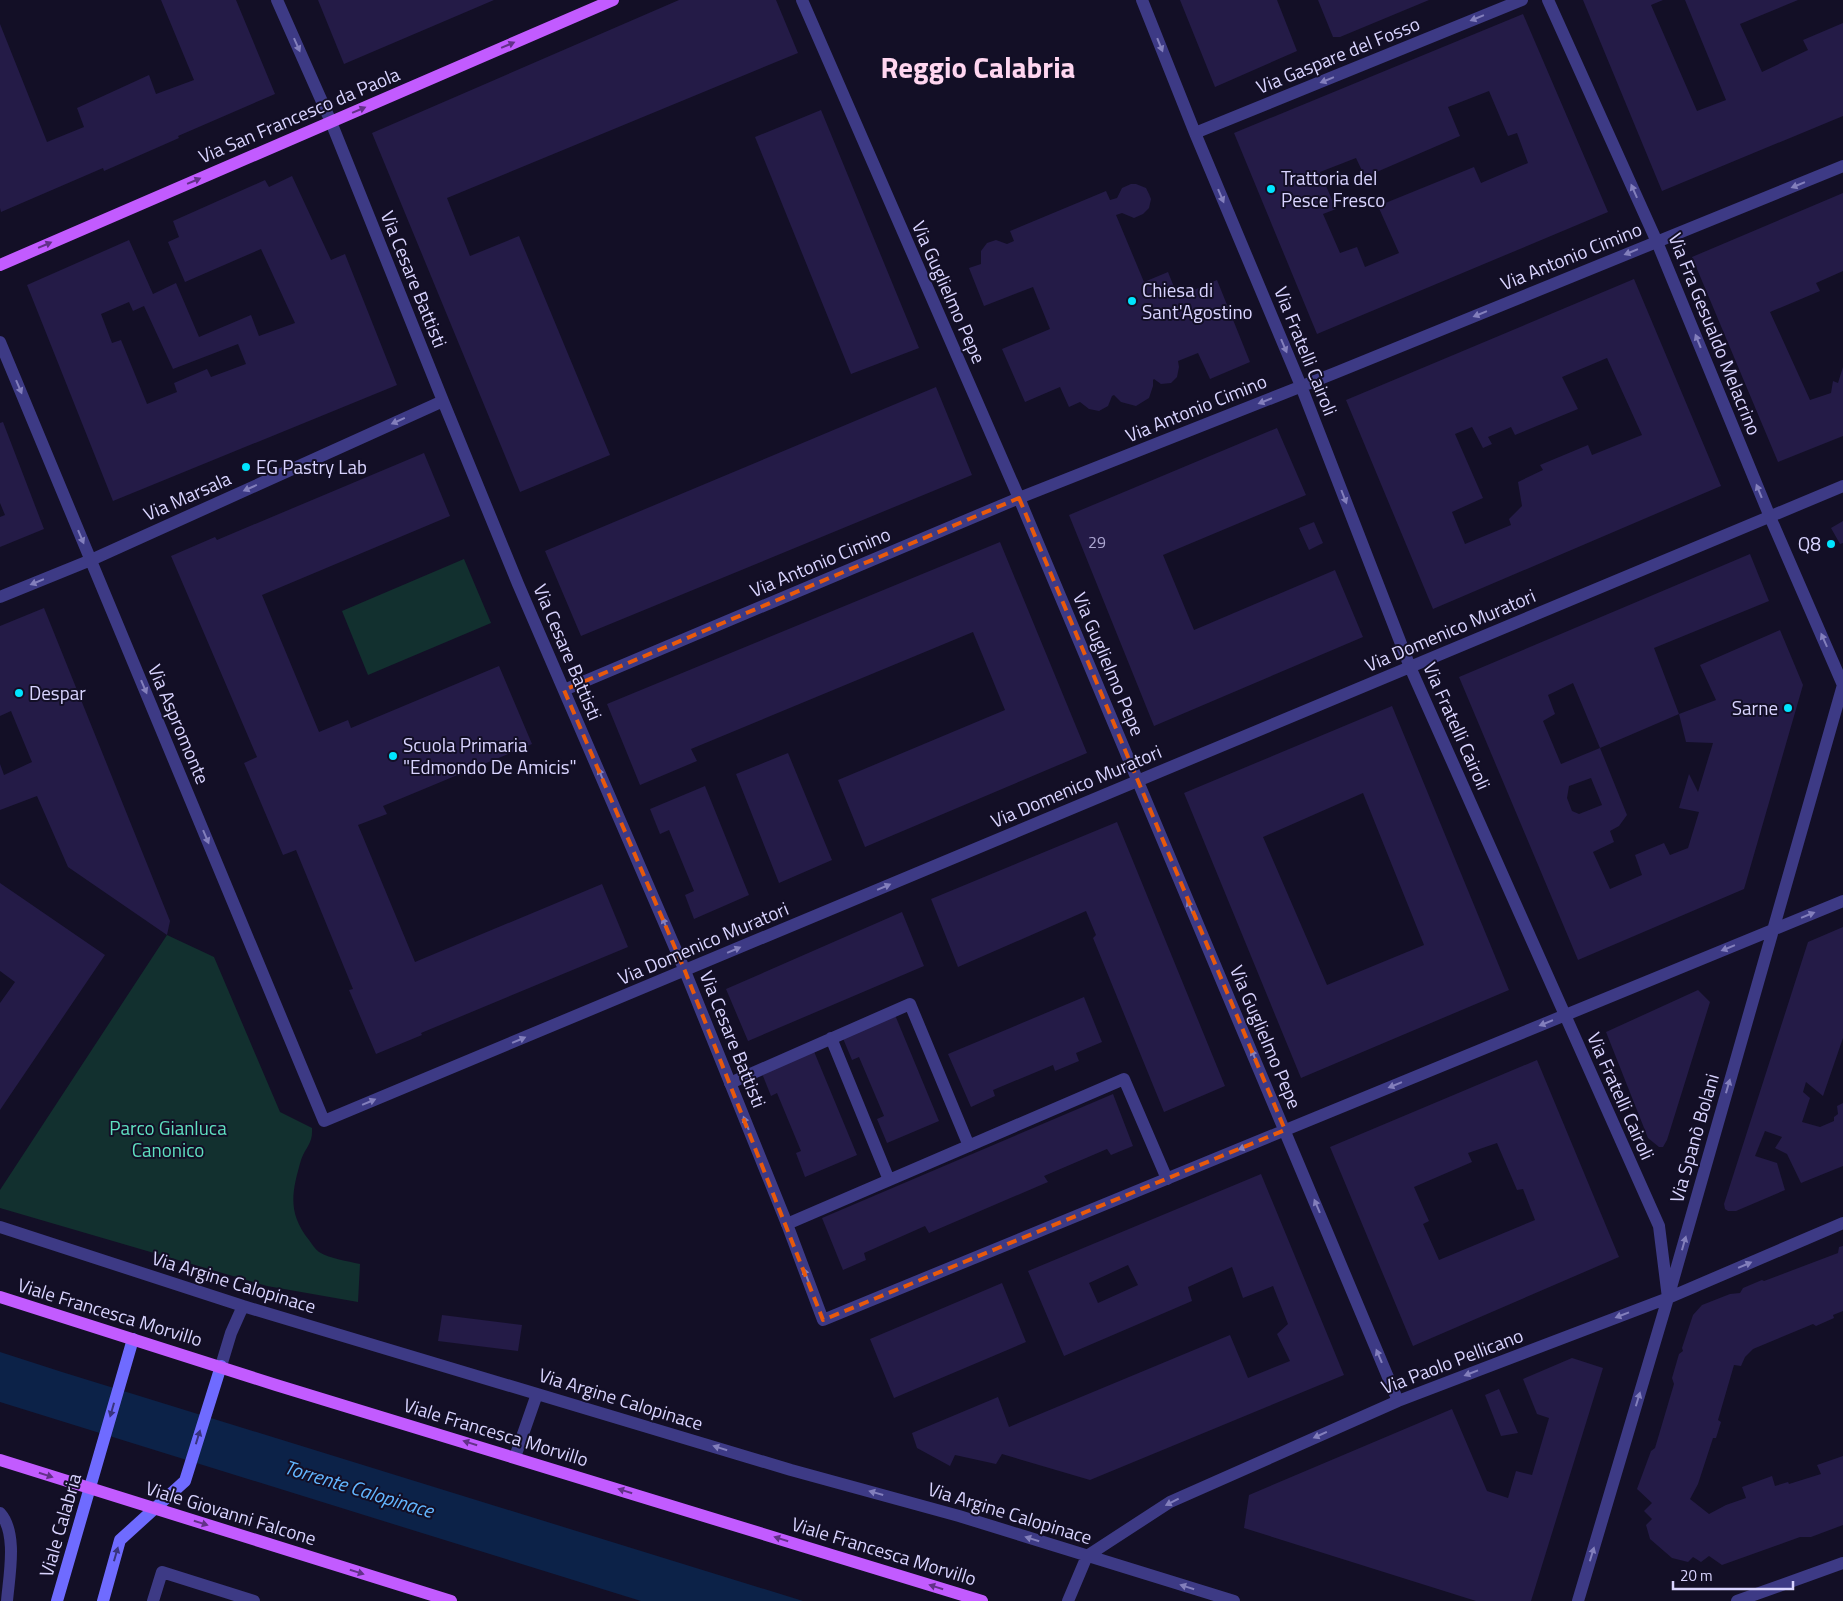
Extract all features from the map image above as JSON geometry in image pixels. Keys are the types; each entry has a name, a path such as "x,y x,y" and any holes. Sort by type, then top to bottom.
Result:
{"main road":[{"name":"Via San Francesco da Paola","path":"0,265 613,0"},
{"name":"Viale Francesca Morvillo","path":"0,1297 982,1601"},
{"name":"Viale Calabria","path":"57,1601 133,1339"},
{"path":"103,1601 120,1540 185,1481 221,1366"},
{"name":"Viale Giovanni Falcone","path":"0,1460 451,1601"}],"street":[{"name":"Via Cesare Battisti","path":"277,0 331,122 443,401 564,690 685,971 787,1224 823,1320 1167,1179"},
{"name":"Via Guglielmo Pepe","path":"802,0 1019,498 1398,1401"},
{"name":"Via Fratelli Cairoli","path":"1142,0 1195,133 1301,386 1410,667 1659,1226 1668,1298"},
{"name":"Via Gaspare del Fosso","path":"1195,133 1522,0"},
{"name":"Via Fra Gesualdo Melacrino","path":"1548,0 1657,242 1770,517 1843,685"},
{"name":"Via Antonio Cimino","path":"564,690 1019,498 1301,386 1843,166"},
{"name":"Via Aspromonte","path":"0,342 324,1121"},
{"name":"Via Marsala","path":"0,597 91,560 443,401"},
{"name":"Via Domenico Muratori","path":"324,1121 1843,486"},
{"name":"Via Spanò Bolani","path":"1578,1601 1668,1298 1843,685"},
{"path":"787,1224 1124,1079 1167,1179 1843,901"},
{"path":"730,1083 910,1004 969,1146"},
{"path":"831,1038 889,1180"},
{"name":"Via Paolo Pellicano","path":"1086,1556 1170,1502 1398,1401 1668,1298 1843,1223"},
{"name":"Via Argine Calopinace","path":"0,1227 242,1306 791,1470 959,1516 1234,1601"},
{"path":"221,1366 242,1306"},
{"path":"516,1457 537,1394"},
{"path":"0,1513 4,1518 12,1546 7,1601"},
{"path":"1068,1601 1086,1556"},
{"path":"1737,1601 1843,1563"},
{"path":"153,1601 162,1572 254,1601"}],"highlighted area":[{"path":"1019,498 1285,1130 823,1320 685,971 564,690"}],"green space":[{"path":"464,559 491,623 368,675 342,611"},
{"name":"Parco Gianluca Canonico","path":"167,935 214,957 280,1112 312,1128 310,1141 301,1160 295,1182 294,1211 302,1230 319,1252 334,1258 360,1264 358,1302 267,1286 0,1208 0,1190"}],"water":[{"name":"Torrente Calopinace","path":"0,1352 803,1601 641,1601 0,1402"}],"building":[{"path":"161,0 236,0 275,94 178,136 179,138 104,171 103,168 1,212 0,24 47,142 84,127 77,108 149,75 156,94 194,80"},
{"path":"318,0 494,0 344,64"},
{"path":"679,0 776,0 798,53 447,198 470,256 519,236 610,455 520,492 372,133"},
{"path":"1180,0 1277,0 1297,51 1215,87"},
{"path":"1318,0 1429,0 1340,37 1333,37"},
{"path":"1583,0 1663,0 1651,5 1697,111 1726,100 1685,0 1798,0 1740,24 1762,72 1808,50 1803,40 1843,23 1843,116 1662,191"},
{"path":"1523,14 1608,212 1317,334 1234,133","holes":["1489,91 1508,136 1517,133 1528,163 1481,183 1474,167 1378,206 1399,253 1365,267 1357,247 1340,253 1323,214 1336,209 1320,172 1356,158 1365,177 1460,136 1448,107"]},
{"path":"821,110 919,348 851,374 755,137"},
{"path":"292,176 331,260 345,254 397,385 113,501 27,285 129,240 153,294 176,283 199,337 251,315 259,336 295,323 261,249 185,282 168,242 179,237 173,221 265,180 269,187","holes":["129,302 133,311 144,306 173,369 238,344 246,364 211,377 207,369 174,383 177,392 147,404 121,340 112,343 101,314"]},
{"name":"Chiesa di Sant'Agostino","path":"1136,184 1146,188 1151,199 1149,208 1143,214 1134,218 1122,213 1116,215 1144,282 1168,272 1178,297 1217,280 1250,362 1210,379 1198,353 1178,361 1177,377 1171,383 1161,384 1154,379 1149,398 1136,406 1121,402 1114,395 1108,406 1099,411 1089,409 1080,402 1069,407 1060,387 1025,402 1002,349 1050,329 1033,287 984,306 969,268 981,264 981,251 987,243 996,240 1007,244 1014,241 1010,231 1106,191 1110,200 1117,198 1122,188"},
{"path":"1843,193 1843,271 1816,283 1820,291 1770,312 1810,400 1831,393 1833,381 1838,383 1843,367 1843,436 1778,462 1692,257"},
{"path":"1634,279 1721,486 1433,609 1346,400","holes":["1607,358 1642,435 1592,455 1588,445 1540,465 1543,470 1518,482 1522,506 1509,519 1511,525 1465,544 1452,512 1483,498 1455,434 1472,427 1483,448 1492,444 1488,437 1511,427 1515,435 1578,409 1562,377"]},
{"path":"936,387 972,475 581,636 545,551"},
{"path":"3,422 44,529 0,547 0,517 5,515 0,503 0,423"},
{"path":"1277,428 1306,495 1163,555 1194,630 1335,570 1363,637 1154,726 1069,515"},
{"path":"424,453 450,516 262,595 319,732 348,720 351,728 499,666 532,744 383,806 387,814 358,825 415,962 602,884 628,947 421,1033 422,1035 376,1054 349,990 353,989 296,850 283,855 244,763 257,757 171,556 215,537 217,540"},
{"path":"1843,521 1843,543 1840,544 1831,528"},
{"path":"1314,522 1323,543 1309,550 1299,528"},
{"path":"1000,542 1087,753 865,847 838,780 1005,710 973,632 691,749 697,761 640,785 607,704"},
{"path":"1750,554 1769,601 1654,648 1679,714 1716,700 1700,665 1780,630 1803,685 1744,889 1578,960 1459,677","holes":["1573,683 1600,748 1561,764 1543,721 1555,714 1548,695","1679,714 1686,742 1713,743 1698,792 1689,774 1679,808 1699,812 1688,848 1670,855 1664,843 1635,855 1642,875 1610,889 1593,852 1614,842 1610,831 1619,826 1627,815 1600,748","1591,778 1602,805 1579,814 1572,811 1567,798 1569,786"]},
{"path":"44,608 170,921 167,935 68,867 37,796 0,810 0,764 4,775 32,762 11,711 0,716 0,626"},
{"path":"1392,706 1509,990 1301,1078 1184,793","holes":["1363,793 1424,945 1327,985 1263,837"]},
{"path":"788,753 832,860 779,883 736,774"},
{"path":"705,786 749,895 694,919 685,895 694,891 669,830 660,834 650,809"},
{"path":"1117,822 1225,1086 1164,1112 1093,938 1096,935 1086,911 958,967 931,899"},
{"path":"0,883 105,955 0,1110 0,1003 15,982 0,971"},
{"path":"902,912 924,966 748,1041 726,989"},
{"path":"1843,927 1843,1038 1823,1096 1806,1082 1803,1092 1810,1098 1802,1122 1820,1127 1834,1121 1834,1117 1838,1114 1837,1106 1843,1103 1843,1166 1801,1183 1787,1154 1775,1148 1782,1137 1765,1131 1755,1156 1777,1163 1785,1190 1736,1211 1728,1211 1725,1209 1724,1204 1808,942"},
{"path":"1698,990 1710,1002 1667,1140 1663,1147 1659,1147 1648,1138 1606,1032"},
{"path":"1084,997 1102,1042 1076,1053 1079,1061 1055,1071 1053,1065 993,1090 995,1096 971,1107 948,1054"},
{"path":"895,1015 939,1121 887,1143 877,1119 884,1116 859,1057 852,1060 842,1036"},
{"path":"813,1049 857,1155 805,1177 796,1153 801,1151 777,1093 771,1096 761,1071"},
{"path":"1537,1060 1619,1257 1413,1346 1330,1147","holes":["1497,1143 1517,1190 1523,1189 1535,1220 1439,1260 1423,1224 1429,1221 1414,1187 1472,1162 1468,1153"]},
{"path":"1113,1094 1133,1146 1111,1155 1107,1149 1044,1176 1048,1182 929,1233 925,1226 864,1253 866,1260 843,1270 822,1218"},
{"path":"1261,1174 1344,1375 1090,1480 1002,1454 996,1464 955,1455 950,1466 917,1448 912,1433 998,1397 1009,1427 1230,1335 1248,1378 1290,1361 1277,1334 1288,1324 1273,1286 1243,1298 1232,1267 1188,1287 1192,1301 1064,1356 1028,1271","holes":["1128,1265 1138,1285 1098,1303 1089,1283"]},
{"path":"1843,1246 1843,1311 1833,1315 1834,1318 1816,1326 1813,1324 1753,1349 1745,1357 1741,1366 1734,1365 1718,1420 1721,1422 1716,1438 1713,1438 1698,1484 1690,1499 1709,1514 1726,1505 1746,1498 1742,1487 1772,1476 1775,1486 1788,1482 1789,1484 1821,1474 1817,1465 1843,1456 1843,1525 1811,1537 1800,1537 1722,1565 1709,1556 1701,1562 1693,1557 1688,1562 1672,1558 1650,1539 1646,1525 1652,1519 1644,1511 1652,1503 1637,1489 1651,1451 1655,1448 1674,1384 1672,1378 1679,1354 1683,1351 1682,1348 1693,1315 1702,1305 1730,1294 1740,1293 1743,1288 1762,1280 1764,1281 1838,1253 1839,1247"},
{"path":"1002,1283 1026,1342 894,1398 870,1339"},
{"path":"442,1315 522,1325 518,1351 438,1341"},
{"path":"1572,1358 1603,1368 1531,1601 1476,1601 1244,1528 1249,1495 1452,1409 1487,1491 1508,1498 1516,1471 1532,1475 1549,1418 1537,1414 1523,1379"},
{"path":"1499,1389 1518,1433 1501,1436 1485,1395"}],"place":[{"name":"Trattoria del Pesce Fresco","path":"1271,189"},
{"name":"Chiesa di Sant'Agostino","path":"1132,301"},
{"name":"EG Pastry Lab","path":"246,467"},
{"name":"Q8","path":"1831,544"},
{"name":"Despar","path":"19,693"},
{"name":"Sarne","path":"1788,708"},
{"name":"Scuola Primaria \"Edmondo De Amicis\"","path":"393,756"}],"district":[{"name":"Reggio Calabria","path":"978,68"}]}
